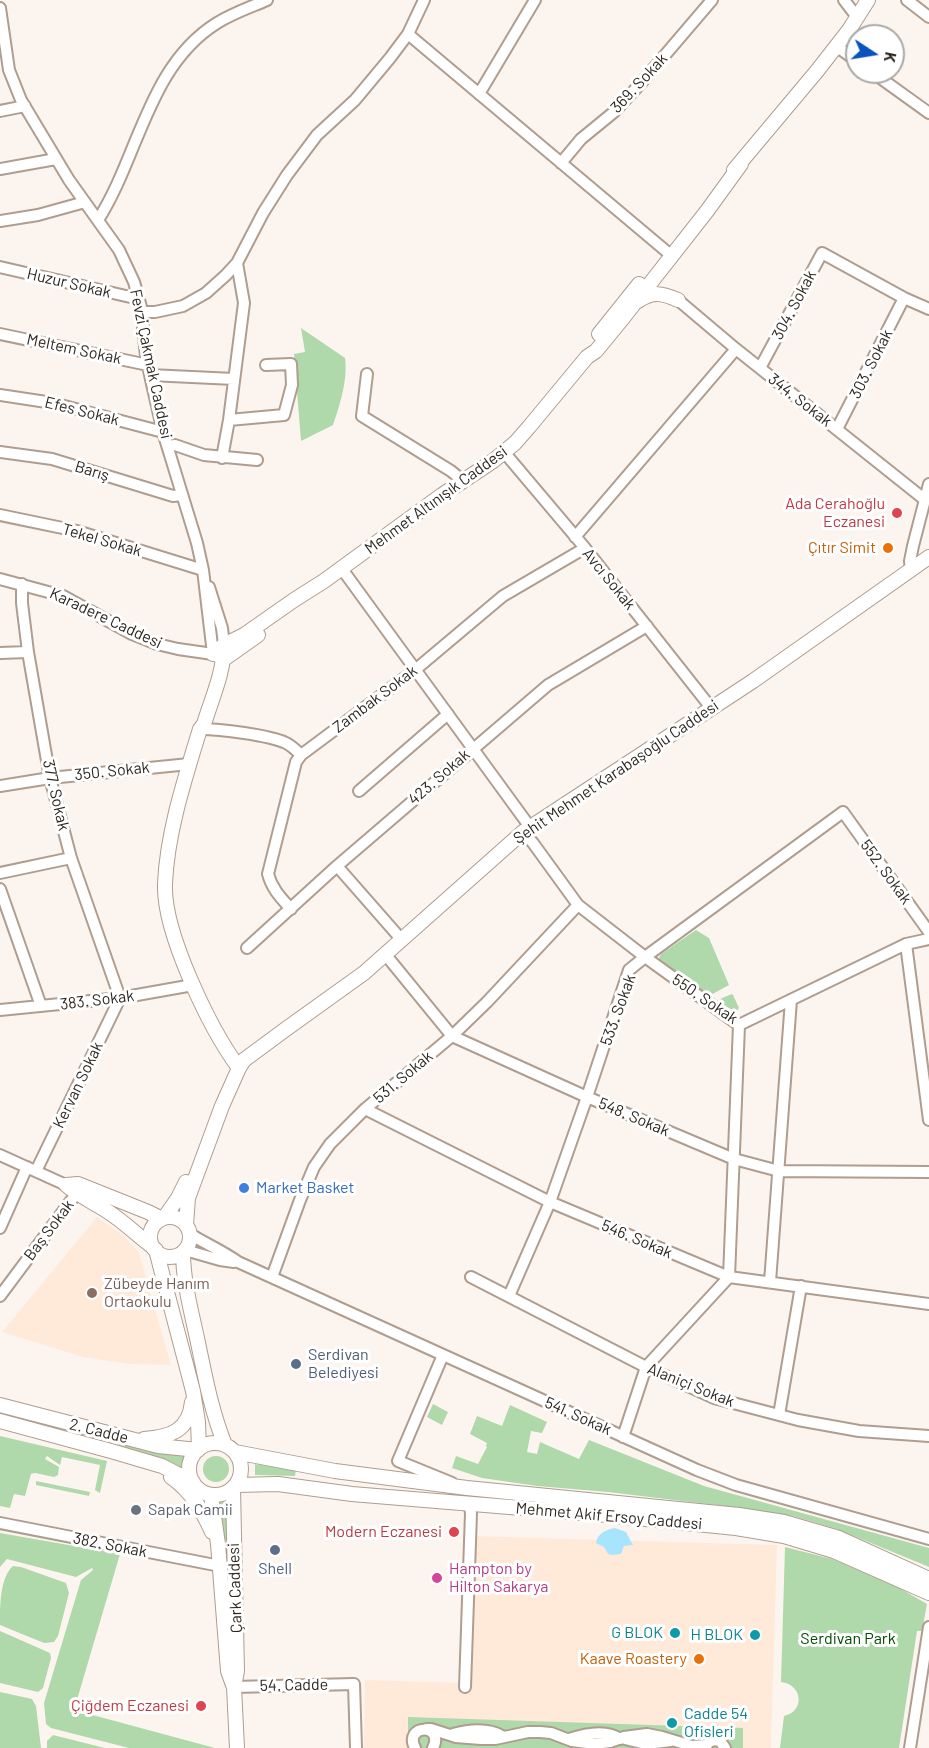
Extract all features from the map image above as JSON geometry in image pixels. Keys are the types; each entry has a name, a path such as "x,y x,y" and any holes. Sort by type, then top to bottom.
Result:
{"main road":[{"name":"Mehmet Altınışık Caddesi","path":"587,357 591,345 707,211 741,164 837,46 868,0"},
{"name":"Mehmet Altınışık Caddesi","path":"220,652 235,652 324,581 504,452 529,427 587,357 596,351 623,318 666,251 704,203 741,164"},
{"path":"650,277 678,300"},
{"path":"623,318 639,300 651,294 658,293 678,300"},
{"name":"Şehit Mehmet Karabaşoğlu Caddesi","path":"188,1230 188,1198 208,1141 244,1060 351,983 527,829 712,709 929,557"},
{"name":"Fevzi Çakmak Caddesi","path":"220,652 211,671 198,722 200,729 189,764 167,859 165,886 167,910 193,985 223,1044 239,1068"},
{"name":"Şehit Mehmet Karabaşoğlu Caddesi","path":"163,1219 178,1198 208,1141"},
{"path":"78,1184 163,1219 176,1218 188,1230 190,1240 184,1251 176,1256 160,1254 105,1209 71,1189 78,1184"},
{"path":"163,1219 151,1232 159,1270 193,1391 198,1422 199,1450"},
{"path":"184,1251 185,1282 215,1419 230,1449 240,1462 241,1468 241,1474 235,1487 222,1494 211,1495 200,1491 190,1477 190,1465 194,1454 214,1443 230,1449"},
{"path":"132,1439 171,1435 179,1429 188,1419 193,1391"},
{"name":"2. Cadde","path":"0,1406 158,1446 199,1450"},
{"name":"2. Cadde","path":"0,1421 162,1466 193,1482"},
{"name":"Mehmet Akif Ersoy Caddesi","path":"230,1449 335,1471 463,1487 739,1515 784,1522 839,1538 929,1579"},
{"path":"111,1451 172,1477 190,1493 200,1507 218,1544"},
{"name":"Mehmet Akif Ersoy Caddesi","path":"235,1487 278,1484 352,1494 714,1526 784,1536 834,1551 929,1593"},
{"name":"Çark Caddesi","path":"235,1487 237,1671 234,1687 237,1748"},
{"name":"Çark Caddesi","path":"211,1495 218,1544 228,1671 234,1687"}],"street":[{"path":"98,220 110,201 136,136 170,71 200,36 218,22 267,0"},
{"path":"141,312 155,312 183,306 206,293 237,263 263,213 287,175 317,135 355,100 374,78 408,34 424,0"},
{"path":"479,94 534,0"},
{"name":"369. Sokak","path":"561,163 581,139 614,112 642,82 712,0"},
{"path":"844,0 857,17"},
{"path":"907,0 929,16"},
{"name":"Fevzi Çakmak Caddesi","path":"0,8 9,70 15,87 56,159 126,264 139,299 149,370 163,432 203,570 220,652"},
{"path":"408,34 666,251"},
{"path":"837,46 845,52"},
{"path":"889,84 929,113"},
{"path":"0,111 25,106"},
{"path":"0,169 56,159"},
{"path":"0,221 39,215 85,202"},
{"name":"304. Sokak","path":"760,368 822,253 904,298 929,309"},
{"path":"222,458 244,303 237,263"},
{"name":"Huzur Sokak","path":"0,267 139,299"},
{"name":"303. Sokak","path":"837,429 904,298"},
{"name":"344. Sokak","path":"678,300 924,499"},
{"name":"Meltem Sokak","path":"0,334 149,370 234,379"},
{"path":"575,537 736,349"},
{"path":"229,420 284,415 292,385 291,364 266,365"},
{"path":"367,374 362,416 451,471 463,481"},
{"name":"Efes Sokak","path":"0,395 53,403 163,432"},
{"path":"168,446 175,445 204,455 222,458 257,460"},
{"name":"Barış","path":"0,452 52,459 173,496 182,495"},
{"name":"Avcı Sokak","path":"504,452 585,548 712,709"},
{"path":"911,570 910,561 929,484"},
{"name":"Tekel Sokak","path":"0,515 77,531 203,570"},
{"name":"Zambak Sokak","path":"301,755 416,670 503,596 585,548"},
{"name":"550. Sokak","path":"342,569 473,748 527,829 533,843 578,905 739,1025 906,944 929,939"},
{"name":"Karadere Caddesi","path":"0,579 63,596 147,640 178,649 220,652"},
{"name":"377. Sokak","path":"22,584 28,652 50,778 71,858 120,998"},
{"name":"423. Sokak","path":"247,948 337,866 548,684 647,626"},
{"path":"0,653 28,652"},
{"path":"359,791 448,714"},
{"path":"200,729 271,738 284,742 301,755 296,762 268,874 277,894 291,909"},
{"name":"350. Sokak","path":"0,786 50,778 189,764"},
{"name":"552. Sokak","path":"843,812 929,932"},
{"name":"533. Sokak","path":"509,1296 550,1202 629,970 843,812"},
{"path":"0,873 71,858"},
{"path":"337,866 401,939"},
{"path":"0,889 41,1006"},
{"name":"531. Sokak","path":"272,1277 314,1167 330,1144 365,1109 452,1036 578,905"},
{"path":"906,944 929,1120"},
{"name":"548. Sokak","path":"385,954 452,1036 587,1097 734,1159 779,1171 929,1172"},
{"name":"383. Sokak","path":"0,1010 120,998 193,985"},
{"name":"Kervan Sokak","path":"0,1228 120,998"},
{"path":"770,1282 791,1000"},
{"path":"623,1437 646,1367 729,1277 739,1025"},
{"name":"546. Sokak","path":"365,1109 550,1202 729,1277 929,1304"},
{"path":"0,1155 71,1189"},
{"name":"Baş Sokak","path":"0,1296 71,1189"},
{"path":"188,1230 205,1244 223,1251 238,1262"},
{"path":"184,1251 238,1262"},
{"name":"541. Sokak","path":"238,1262 697,1470 736,1485 929,1539"},
{"name":"Alaniçi Sokak","path":"471,1277 646,1367 714,1398 778,1415 859,1431 929,1436"},
{"path":"778,1415 801,1286"},
{"path":"443,1355 398,1461 463,1487"},
{"path":"465,1687 471,1513 469,1503"},
{"name":"382. Sokak","path":"0,1523 220,1566"},
{"path":"910,1748 929,1628"},
{"name":"54. Cadde","path":"234,1687 354,1684 356,1748"},
{"path":"427,1729 435,1737 433,1748"},
{"path":"415,1748 414,1735 419,1730 427,1729 456,1737 481,1739 540,1732 595,1744 647,1734 692,1746 706,1746 710,1741 717,1740 723,1743 725,1748"}],"shaded area":[{"name":"Zübeyde Hanım Ortaokulu","path":"97,1217 124,1236 139,1253 171,1365 130,1364 82,1357 2,1332"},
{"path":"474,1536 777,1545 771,1748 364,1748 365,1680 472,1683"}],"green space":[{"path":"301,328 345,358 346,366 343,392 333,425 301,441 294,354 305,352"},
{"path":"696,930 709,938 729,985 709,996 659,958 661,954"},
{"path":"732,994 739,1008 737,1011 719,1001"},
{"path":"433,1404 448,1412 442,1425 427,1417"},
{"path":"510,1405 547,1422 542,1433 531,1431 527,1452 537,1454 540,1442 579,1459 589,1440 704,1486 929,1548 929,1567 837,1529 793,1516 608,1492 537,1486 482,1478 452,1468 456,1456 478,1464 487,1447 487,1443 470,1434 477,1416 502,1426"},
{"path":"0,1436 107,1461 100,1493 95,1490 100,1465 62,1457 60,1465 47,1456 45,1459 59,1467 58,1475 54,1477 31,1474 25,1496 14,1494 10,1508 0,1506"},
{"path":"120,1443 163,1453 188,1453 186,1469 171,1462 119,1447"},
{"path":"216,1456 225,1460 229,1469 225,1478 216,1482 207,1478 203,1469 207,1460"},
{"path":"255,1464 296,1470 295,1476 255,1475"},
{"path":"36,1481 90,1492 89,1496 36,1485"},
{"path":"228,1496 227,1540 224,1540 216,1499"},
{"path":"0,1533 120,1554 74,1710 215,1748 129,1748 51,1728 46,1724 44,1703 81,1580 93,1570 92,1568 76,1577 7,1559 0,1567"},
{"name":"Serdivan Park","path":"785,1547 832,1559 889,1582 927,1604 922,1631 917,1631 899,1748 780,1748 784,1716 796,1709 799,1698 793,1687 781,1682"},
{"path":"13,1566 66,1583 69,1593 58,1636 54,1642 45,1643 0,1625 3,1584"},
{"path":"0,1631 50,1653 51,1658 43,1688 38,1692 0,1683"},
{"path":"0,1692 32,1699 36,1706 41,1748 0,1748"},
{"path":"408,1717 743,1728 743,1748 408,1748"},
{"path":"53,1735 105,1748 47,1748 47,1741"}],"water":[{"path":"615,1528 626,1532 633,1545 624,1546 621,1554 612,1555 596,1543 602,1532"}],"place":[{"name":"Ada Cerahoğlu Eczanesi","path":"897,513"},
{"name":"Çıtır Simit","path":"888,548"},
{"name":"Market Basket","path":"244,1188"},
{"name":"Zübeyde Hanım Ortaokulu","path":"92,1293"},
{"name":"Serdivan Belediyesi","path":"296,1364"},
{"name":"Sapak Camii","path":"136,1510"},
{"name":"Modern Eczanesi","path":"454,1532"},
{"name":"Shell","path":"275,1550"},
{"name":"Hampton by Hilton Sakarya","path":"437,1578"},
{"name":"G BLOK","path":"675,1633"},
{"name":"H BLOK","path":"755,1635"},
{"name":"Kaave Roastery","path":"699,1659"},
{"name":"Çiğdem Eczanesi","path":"201,1706"},
{"name":"Cadde 54 Ofisleri","path":"672,1723"}]}
